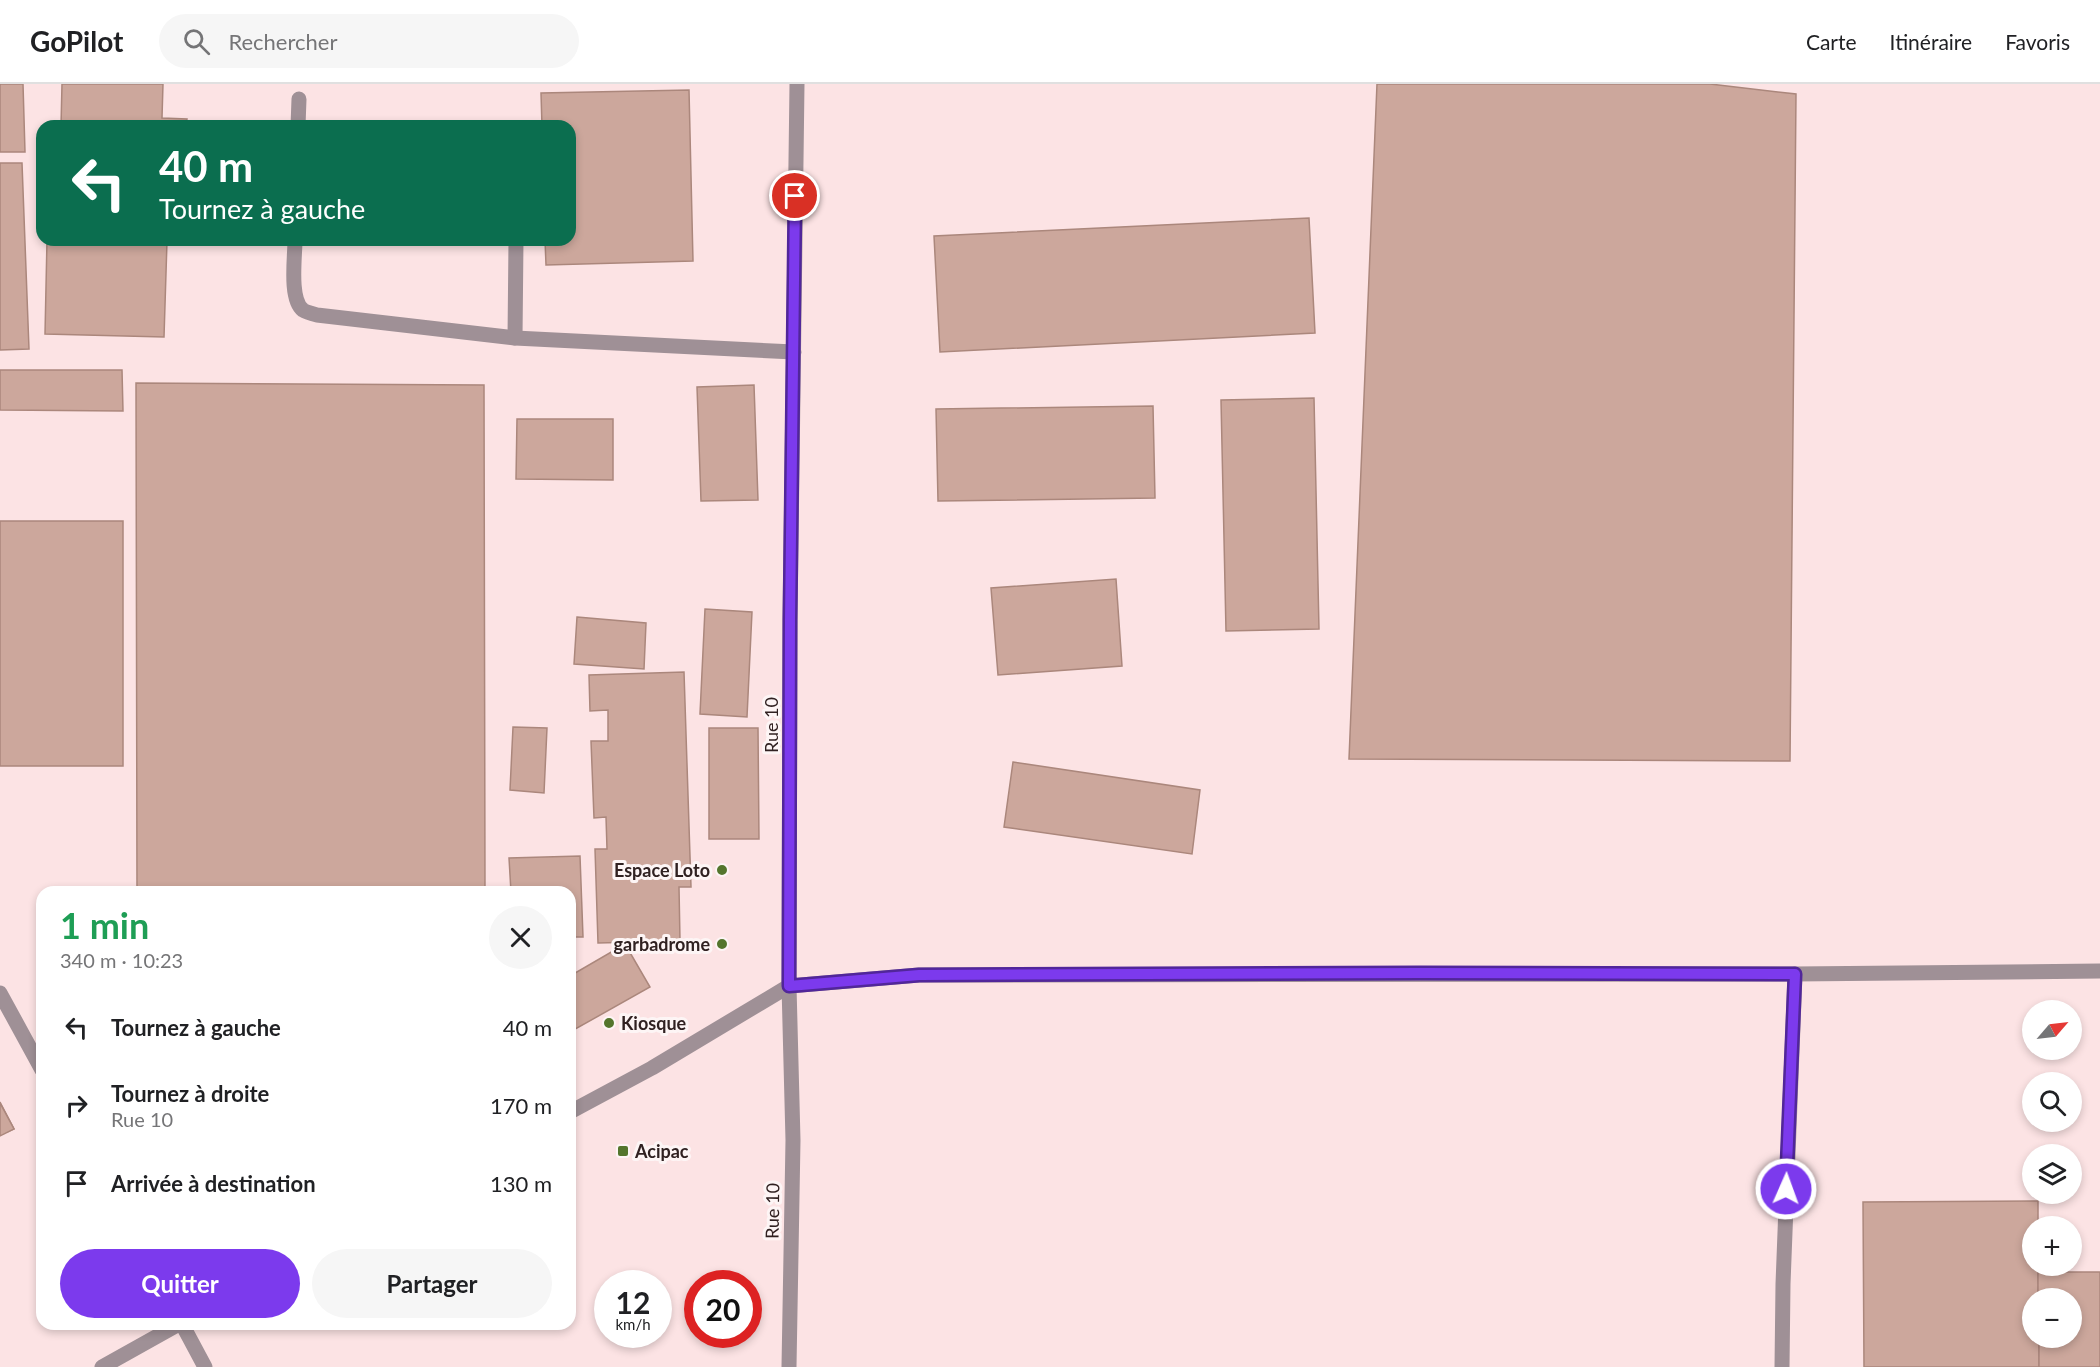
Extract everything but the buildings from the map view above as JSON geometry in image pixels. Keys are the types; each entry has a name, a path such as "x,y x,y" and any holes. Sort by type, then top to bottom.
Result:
{"street":[{"name":"Rue 10","path":"789,1367 793,1140 789,986 790,620 796,84"},
{"path":"298,120 299,99"},
{"path":"295,246 296,301 303,310 317,315 515,338 794,352"},
{"path":"515,338 516,246"},
{"path":"576,1109 652,1068 789,986 919,975 1795,974 2100,971"},
{"path":"1782,1367 1795,974"},
{"path":"0,993 36,1059"},
{"path":"102,1367 169,1330"},
{"path":"183,1330 205,1367"}],"place":[{"name":"Espace Loto","path":"722,870"},
{"name":"garbadrome","path":"722,944"},
{"name":"Kiosque","path":"609,1023"},
{"name":"Acipac","path":"623,1151"}],"route":[{"path":"795,196 789,986 919,975 1795,974 1786,1189"}]}
